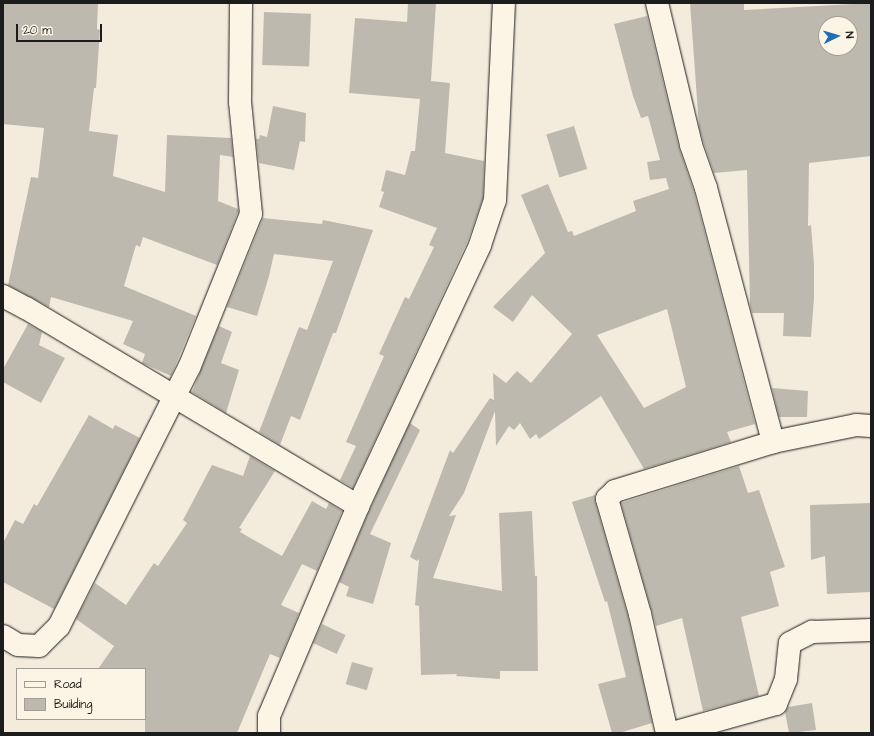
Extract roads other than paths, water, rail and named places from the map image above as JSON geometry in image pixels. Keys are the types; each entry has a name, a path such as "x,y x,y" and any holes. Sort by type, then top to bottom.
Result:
{"street":[{"path":"3,636 18,645 39,646 59,626 189,368 251,214 240,102 241,3"},
{"path":"269,733 269,716 358,506 480,245 495,200 504,3"},
{"path":"657,3 691,145 706,188 772,442"},
{"path":"5,302 174,397 358,506"},
{"path":"667,733 640,614 607,499 615,491 772,442 856,425 871,426"},
{"path":"672,733 776,704 786,678 790,643 812,632 871,630"}]}
